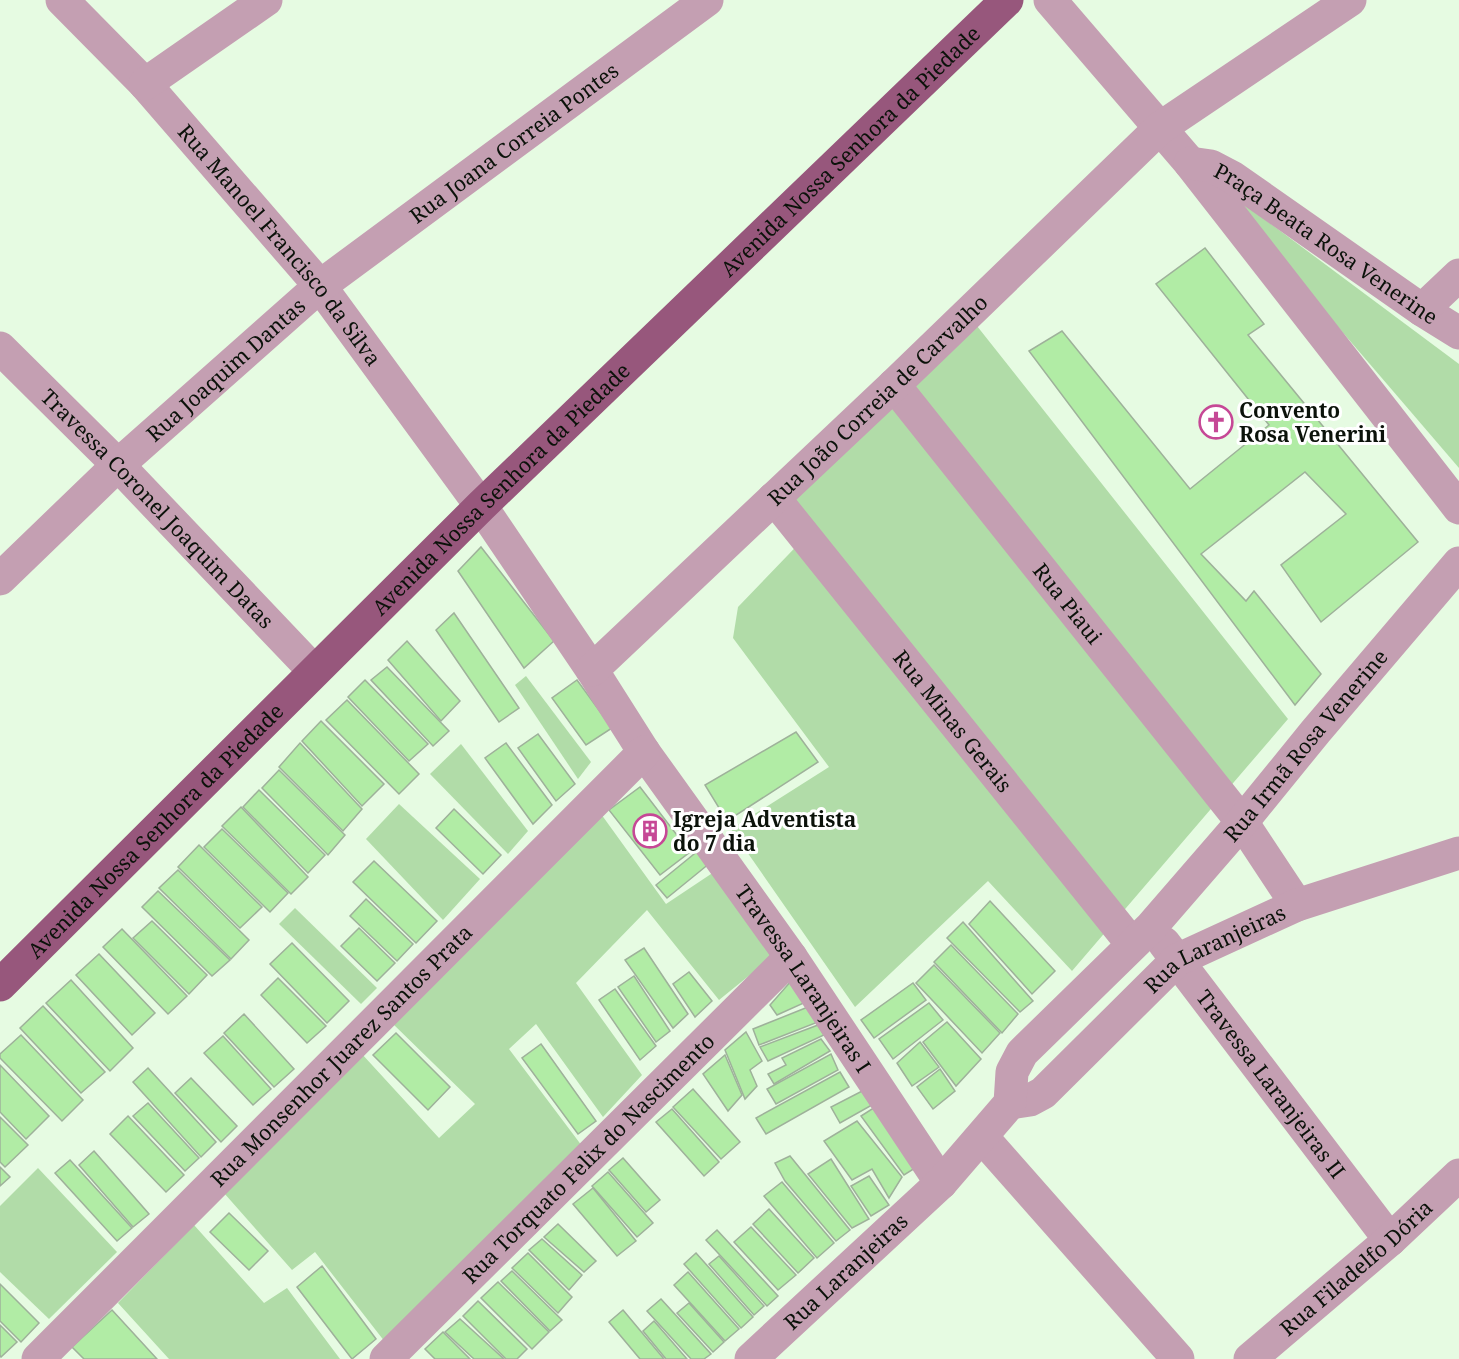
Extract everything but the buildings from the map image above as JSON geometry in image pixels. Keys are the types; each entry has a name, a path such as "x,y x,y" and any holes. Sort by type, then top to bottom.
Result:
{"main road":[{"name":"Avenida Nossa Senhora da Piedade","path":"0,986 481,506 1007,0"}],"street":[{"name":"Rua Manoel Francisco da Silva","path":"62,0 146,84 320,286 481,506"},
{"path":"146,84 266,0"},
{"name":"Rua Joana Correia Pontes","path":"320,286 707,0"},
{"name":"Praça Beata Rosa Venerine","path":"1050,0 1190,163 1459,508"},
{"name":"Rua João Correia de Carvalho","path":"592,670 894,385 1160,128 1350,0"},
{"name":"Praça Beata Rosa Venerine","path":"1190,163 1211,166 1232,177 1422,310 1459,333"},
{"path":"1422,310 1459,275"},
{"name":"Rua Joaquim Dantas","path":"0,579 118,465 320,286"},
{"name":"Travessa Coronel Joaquim Datas","path":"0,348 118,465 314,671"},
{"name":"Rua Piaui","path":"894,385 1242,822 1297,905"},
{"name":"Rua Minas Gerais","path":"774,498 1142,935"},
{"name":"Travessa Laranjeiras I","path":"481,506 592,670 644,752 791,957 940,1183"},
{"name":"Rua Irmã Rosa Venerine","path":"1142,935 1242,822 1459,563"},
{"name":"Rua Monsenhor Juarez Santos Prata","path":"38,1359 644,752"},
{"name":"Rua Laranjeiras","path":"751,1359 940,1183 1010,1103 1030,1100 1043,1093 1177,960 1297,905 1459,853"},
{"path":"1010,1103 1012,1072 1022,1053 1142,935"},
{"name":"Travessa Laranjeiras II","path":"1142,935 1177,960 1390,1240"},
{"name":"Rua Torquato Felix do Nascimento","path":"386,1359 791,957"},
{"path":"982,1137 1178,1359"},
{"name":"Rua Filadelfo Dória","path":"1250,1359 1390,1240 1459,1175"}],"green space":[{"path":"1212,180 1459,364 1459,468"},
{"path":"977,326 1288,719 1072,971 988,881 855,1007 731,829 829,767 733,638 738,607 813,529 787,500"},
{"path":"526,676 591,762 578,779 515,685"},
{"path":"461,744 528,831 508,854 430,774"},
{"path":"399,804 480,879 443,920 366,839"},
{"path":"596,807 666,904 717,870 778,952 719,1000 647,910 576,983 642,1075 603,1117 536,1024 509,1049 582,1146 385,1342 315,1252 292,1270 224,1193 361,1053 439,1138 475,1104 392,1023"},
{"path":"295,908 377,988 361,1004 279,924"},
{"path":"38,1168 117,1252 49,1319 0,1272 0,1206"},
{"path":"194,1225 264,1303 287,1288 340,1359 169,1359 118,1303"}],"place":[{"name":"Convento Rosa Venerini","path":"1216,422"},
{"name":"Igreja Adventista do 7 dia","path":"650,831"}]}
